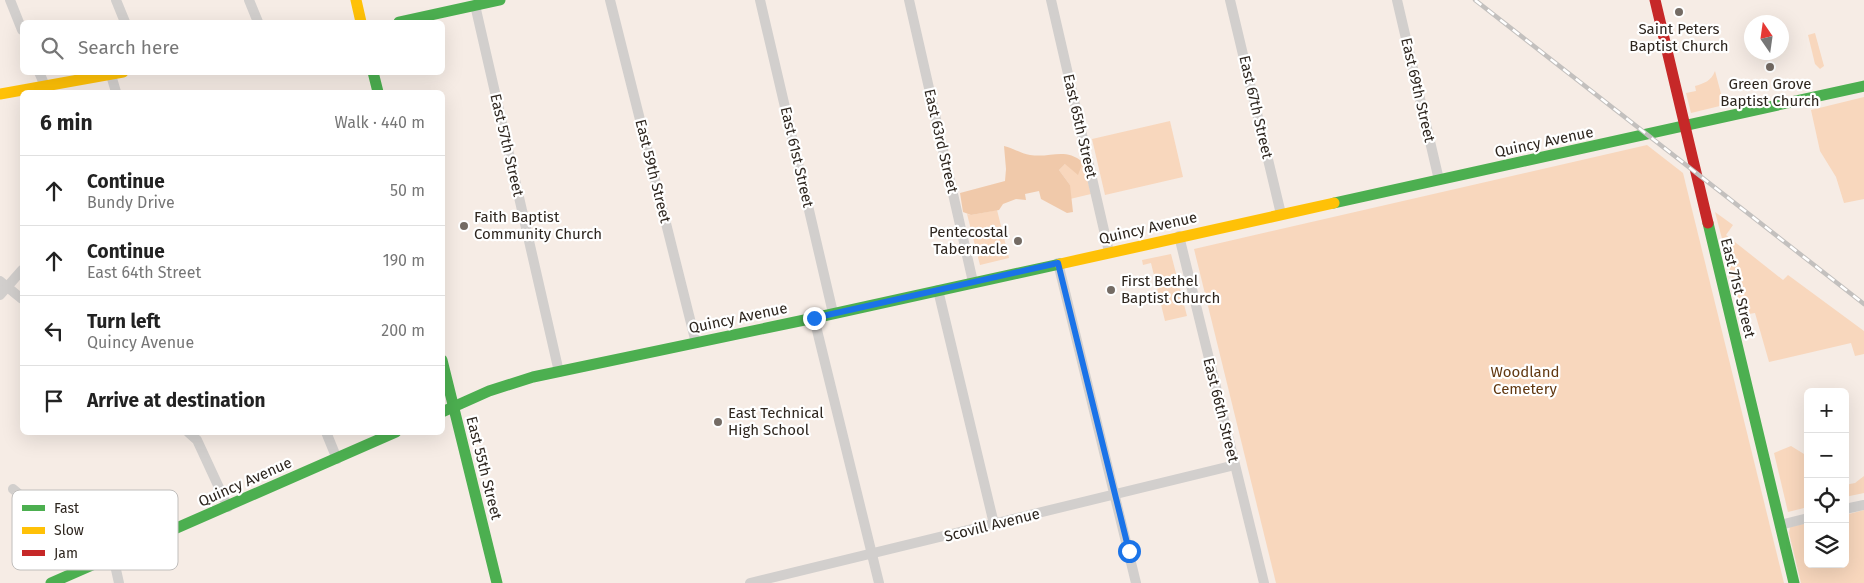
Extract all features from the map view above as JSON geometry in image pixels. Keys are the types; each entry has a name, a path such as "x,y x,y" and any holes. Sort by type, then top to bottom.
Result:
{"street":[{"path":"10,0 20,25"},
{"path":"116,0 124,20"},
{"path":"249,0 257,20"},
{"path":"356,0 361,20"},
{"path":"408,20 500,0"},
{"name":"East 59th Street","path":"610,0 696,343"},
{"name":"East 61st Street","path":"760,0 833,313"},
{"name":"East 63rd Street","path":"909,0 973,282"},
{"name":"East 65th Street","path":"1051,0 1109,252"},
{"name":"East 67th Street","path":"1230,0 1281,214"},
{"name":"East 69th Street","path":"1397,0 1439,180"},
{"name":"East 71st Street","path":"1655,0 1794,583"},
{"name":"East 57th Street","path":"475,5 560,372"},
{"path":"39,75 38,89 111,75 115,90"},
{"path":"374,75 378,90"},
{"name":"Quincy Avenue","path":"445,411 511,383 1864,86"},
{"path":"0,94 20,91"},
{"name":"East 66th Street","path":"1179,236 1264,583"},
{"path":"1058,263 1136,583"},
{"path":"0,295 4,284 20,272"},
{"path":"4,284 20,297"},
{"path":"938,290 994,524"},
{"path":"814,318 879,583"},
{"name":"East 55th Street","path":"445,372 497,583"},
{"path":"192,435 198,440 228,507"},
{"path":"327,435 337,459"},
{"name":"Quincy Avenue","path":"178,528 389,435"},
{"name":"Scovill Avenue","path":"751,583 1235,465"},
{"path":"1849,508 1864,505"},
{"path":"1780,525 1804,519"},
{"name":"Quincy Avenue","path":"51,583 80,570"},
{"path":"116,570 119,583"}],"green space":[{"path":"1815,33 1824,66 1820,69 1815,64 1808,35"},
{"path":"1715,71 1724,105 1691,113 1686,93 1696,91 1695,86 1707,81"},
{"path":"1864,97 1864,199 1844,203 1836,177 1820,151 1811,110"},
{"path":"1170,121 1183,177 1105,195 1092,139"},
{"name":"Woodland Cemetery","path":"1647,145 1683,173 1784,583 1276,583 1194,249"},
{"path":"1083,162 1091,194 1070,199 1070,185 1059,170 1065,164"},
{"path":"997,210 1009,258 980,265 967,214 971,215"},
{"path":"1715,212 1733,225 1726,235 1783,280 1788,275 1864,331 1864,354 1855,356 1851,343 1769,362 1755,313 1742,315"},
{"path":"1171,254 1187,316 1165,321 1151,263 1143,265 1142,260"},
{"path":"1791,446 1804,454 1804,508 1788,512 1774,453"},
{"path":"1864,476 1864,493 1849,496 1849,484 1855,483"},
{"path":"1864,510 1864,583 1801,583 1789,533 1790,527 1804,524 1804,568 1849,568 1849,514"}],"shaded area":[{"path":"1004,146 1030,155 1070,155 1083,162 1078,175 1065,164 1059,170 1070,185 1073,212 1067,213 1041,199 1039,191 1025,194 1026,200 1016,199 1003,204 999,210 971,215 963,212 960,193 1005,181"}],"railway":[{"path":"1475,0 1864,304"}],"traffic: fast":[{"path":"408,20 500,0"},
{"path":"374,75 378,90"},
{"path":"1334,203 1864,86"},
{"path":"1708,223 1794,583"},
{"path":"445,411 489,391 533,377 1060,264"},
{"path":"445,372 497,583"},
{"path":"178,527 389,435"},
{"path":"51,583 81,570"}],"traffic: slow":[{"path":"356,0 361,20"},
{"path":"22,90 106,75"},
{"path":"0,94 20,90"},
{"path":"1060,264 1334,203"}],"traffic: jam":[{"path":"1655,0 1708,223"}],"place":[{"name":"Saint Peters Baptist Church","path":"1679,12"},
{"name":"Green Grove Baptist Church","path":"1770,67"},
{"name":"Faith Baptist Community Church","path":"464,226"},
{"name":"Pentecostal Tabernacle","path":"1018,241"},
{"name":"First Bethel Baptist Church","path":"1111,290"},
{"name":"East Technical High School","path":"718,422"}],"route":[{"path":"814,318 1058,263 1129,551"}]}
